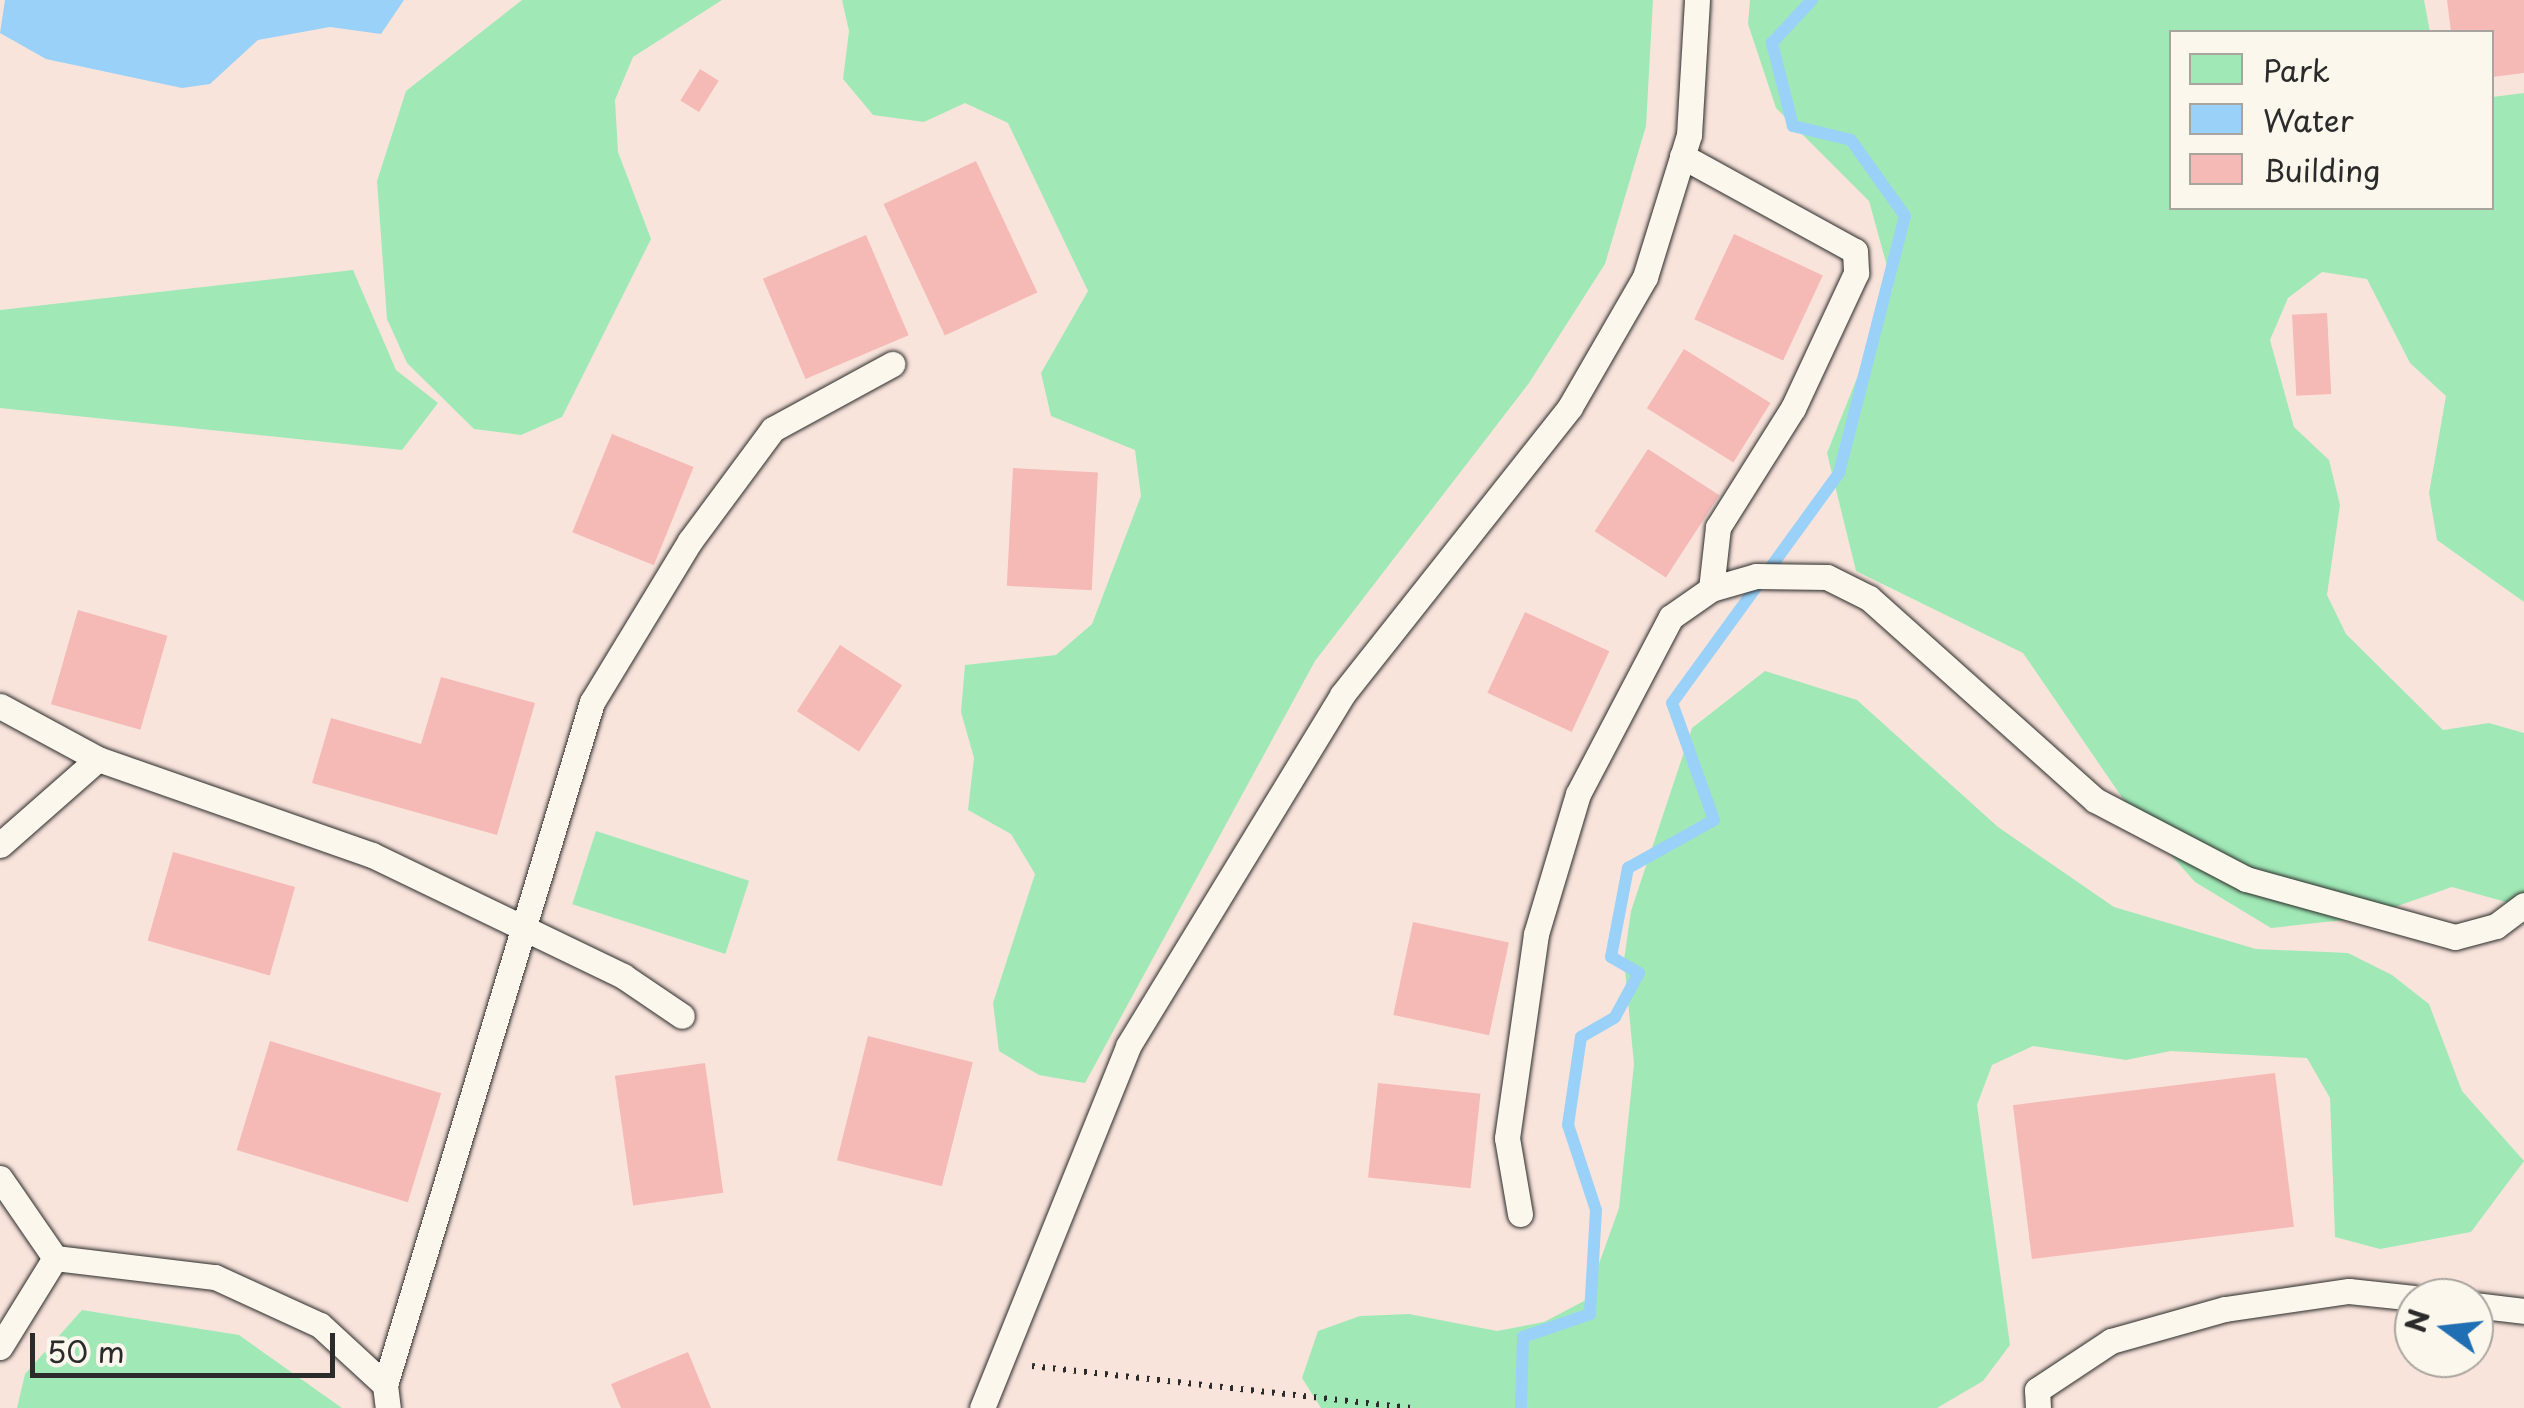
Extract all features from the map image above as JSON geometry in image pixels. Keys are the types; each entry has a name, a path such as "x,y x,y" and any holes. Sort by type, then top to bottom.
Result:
{"lane":[{"path":"982,1408 1005,1364 1128,1046 1342,694 1570,407 1644,276 1682,156 1697,0"},
{"path":"1682,156 1855,251 1856,273 1793,408 1718,528 1711,589"},
{"path":"386,1397 518,922 592,702 690,541 773,429 892,364"},
{"path":"1520,1214 1508,1138 1512,1101 1536,934 1578,794 1671,618 1711,589 1756,576 1826,577 1870,598 2095,800 2246,880 2455,936 2496,926 2524,906"},
{"path":"0,706 98,759 372,855 518,922 682,1016"},
{"path":"0,845 98,759"},
{"path":"0,1178 55,1258 215,1277 320,1324 386,1397"},
{"path":"0,1347 55,1258"},
{"path":"2031,1402 2112,1341 2225,1308 2349,1291 2394,1296"},
{"path":"2494,1307 2524,1311"}],"path":[{"path":"1005,1364 1414,1408"}],"green space":[{"path":"522,0 722,0 633,57 615,100 618,152 651,239 562,417 521,435 474,429 407,363 387,319 377,181 406,91"},
{"path":"842,0 1653,0 1646,126 1605,264 1529,383 1315,661 1085,1083 1039,1075 999,1051 993,1003 1035,874 1011,834 968,810 974,758 961,712 965,665 1056,655 1092,624 1141,496 1135,450 1051,416 1041,373 1088,291 1008,123 965,103 924,122 873,115 843,79 849,31"},
{"path":"1750,0 2424,0 2430,30 2169,30 2169,210 2494,210 2494,97 2524,93 2524,602 2437,540 2429,493 2446,396 2410,363 2367,279 2322,272 2288,298 2270,340 2294,427 2329,460 2340,505 2327,595 2346,634 2443,730 2489,723 2524,733 2524,907 2452,887 2363,918 2271,928 2195,882 2130,809 2023,653 1856,571 1827,453 1893,288 1869,201 1776,108 1748,24"},
{"path":"353,270 396,370 438,403 402,450 0,408 0,310"},
{"path":"1765,671 1857,700 1998,827 2114,907 2256,949 2348,953 2392,975 2429,1004 2462,1091 2524,1161 2471,1232 2380,1249 2335,1237 2330,1098 2307,1058 2171,1051 2126,1060 2033,1046 1992,1065 1977,1105 2010,1345 1983,1381 1937,1408 1321,1408 1302,1378 1318,1331 1360,1316 1409,1314 1497,1331 1544,1322 1586,1300 1619,1208 1634,1064 1624,960 1631,911 1692,728"},
{"path":"596,831 749,881 725,954 572,904"},
{"path":"82,1310 239,1335 342,1408 17,1408 25,1374"}],"water":[{"path":"5,0 404,0 381,34 330,27 258,40 210,84 182,88 46,59 0,33"}],"building":[{"path":"2447,0 2524,0 2524,73 2494,77 2494,30 2451,30"},
{"path":"700,69 719,81 699,112 680,100"},
{"path":"976,161 1037,292 945,336 884,204"},
{"path":"1734,234 1823,275 1783,361 1694,319"},
{"path":"866,235 909,335 805,379 763,279"},
{"path":"2327,313 2331,394 2296,396 2292,315"},
{"path":"1684,349 1771,403 1733,462 1647,408"},
{"path":"612,434 694,467 654,565 572,532"},
{"path":"1648,449 1719,495 1666,577 1595,531"},
{"path":"1013,468 1098,472 1092,590 1007,586"},
{"path":"78,610 167,636 140,730 51,704"},
{"path":"1525,612 1609,651 1572,732 1487,693"},
{"path":"840,645 902,685 859,752 797,711"},
{"path":"441,677 535,703 497,835 312,783 331,718 421,744"},
{"path":"173,852 295,887 270,975 148,940"},
{"path":"1413,922 1509,942 1489,1035 1393,1015"},
{"path":"868,1036 973,1062 942,1186 837,1160"},
{"path":"270,1041 441,1093 408,1202 237,1150"},
{"path":"705,1063 723,1193 633,1205 615,1076"},
{"path":"2275,1073 2294,1227 2032,1259 2013,1105"},
{"path":"1378,1083 1480,1094 1471,1188 1368,1177"},
{"path":"688,1352 711,1408 621,1408 611,1384"}],"waterway":[{"path":"1521,1408 1523,1337 1590,1314 1596,1210 1568,1125 1581,1037 1615,1017 1639,973 1611,957 1628,868 1714,820 1672,703 1839,473 1905,216 1851,140 1793,126 1772,43 1812,0"}]}
